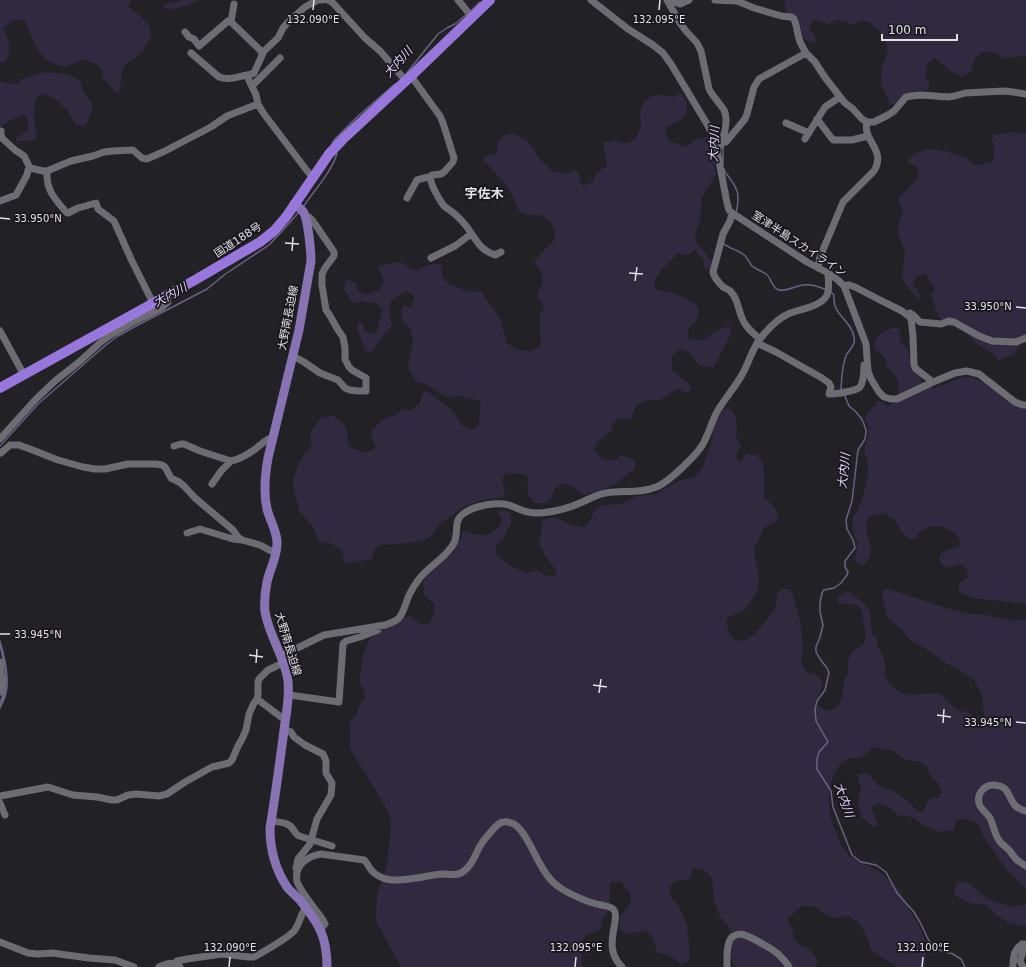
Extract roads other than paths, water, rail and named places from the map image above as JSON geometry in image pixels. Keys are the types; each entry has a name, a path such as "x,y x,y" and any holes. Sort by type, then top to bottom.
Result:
{"highway":[{"name":"国道188号","path":"0,388 245,252 274,231 286,217 300,210 313,177 329,154 490,0"}],"main road":[{"name":"大野南長迫線","path":"300,210 311,253 311,261 299,330 265,470 265,497 267,510 276,540 275,558 267,582 265,602 266,613 268,626 282,659 288,680 288,695 271,821 270,841 274,862 278,872 288,888 306,908 320,928 325,942 327,967"}],"street":[{"path":"191,53 219,77 232,79 244,75 247,76 254,73 264,50 278,38 283,28 294,16 318,0 323,0"},
{"path":"328,0 332,2 365,38 409,78 440,116 454,155 453,162 441,174 432,175 431,178 428,177 417,180 407,198"},
{"path":"458,0 472,17"},
{"path":"591,0 628,29 654,45 663,53 713,136 718,150 726,202 732,213 730,221 723,234 712,272 718,281 732,293 737,302 742,318 758,341 829,383 831,386 829,394 836,394 860,387 864,375 864,362 867,360"},
{"path":"670,1 680,4 690,0"},
{"path":"715,0 737,1 754,8 794,19 800,42 806,53 815,62 844,102 867,122 874,122 888,116 906,97 911,96 922,95 948,97 965,93 1004,91 1026,94"},
{"path":"670,1 680,23 697,43 701,51 709,89 725,112 726,123 723,143"},
{"path":"185,32 194,39 199,46 232,20 234,4"},
{"path":"230,22 260,50 262,54"},
{"path":"718,150 745,119 754,86 759,79 806,53"},
{"path":"252,86 280,58"},
{"path":"247,76 256,95 258,104 264,114 285,143 313,177"},
{"path":"786,123 807,136 825,107 840,97"},
{"path":"1,131 3,139 24,156 30,168 47,171 71,161 94,156 104,152 133,150 142,158 147,159 211,127 227,116 258,104"},
{"path":"817,119 833,140 852,140 868,136"},
{"path":"818,268 820,257 844,202 877,166 878,155 866,132 867,122"},
{"path":"0,201 16,195 30,168"},
{"path":"47,171 46,179 51,194 66,212 68,213 78,208 96,203 98,209 114,221 130,259 153,303"},
{"path":"431,178 431,182 444,205 457,216 481,247 495,255 501,252"},
{"path":"293,356 320,373 338,380 345,388 366,391 366,378 349,367 345,358 343,337 326,310 323,296 322,274 334,256 334,252 313,221 300,210"},
{"name":"室津半島スカイライン","path":"732,213 807,262 828,273 844,286 866,344 868,371 871,380 884,397 897,399 956,373 967,372 979,374 1015,402 1026,405"},
{"path":"431,258 455,246 472,234"},
{"path":"0,796 48,787 73,795 112,800 118,800 128,795 136,794 159,796 167,794 212,767 229,763 232,760 244,734 249,714 258,696 259,679 282,659 324,635 378,626 398,619 402,614 412,589 424,572 452,547 455,542 457,523 463,514 486,504 502,504 527,512 548,512 568,508 606,493 644,490 664,483 692,458 704,443 712,422 719,409 740,380 758,341 768,330 788,314 821,302 827,295 829,288 828,273"},
{"path":"844,286 849,285 855,287 910,316 912,320 914,365 916,369 933,382"},
{"path":"0,439 55,381 109,336 161,308 168,302 165,297"},
{"path":"902,311 907,311 913,314 920,322 941,324 954,322 979,336 992,341 1016,342 1026,338"},
{"path":"0,331 24,375"},
{"path":"212,484 221,471 231,462 252,451 268,438 272,438"},
{"path":"174,446 184,444 231,462"},
{"path":"0,452 1,453 10,445 19,445 58,460 83,467 105,470 128,464 162,465 165,467 171,478 184,486 195,498 228,525 242,540"},
{"path":"187,533 200,529 260,545 271,551 276,549"},
{"path":"288,695 338,702 343,644 346,641 378,630 378,626"},
{"path":"0,662 2,681 0,692"},
{"path":"256,699 284,725 294,737 305,745 323,754 326,761 326,773 332,783 331,795 317,820 308,848 298,859 296,872 297,881 301,889 325,924 320,928"},
{"path":"1026,811 1018,809 1014,805 1008,791 1000,786 989,785 983,788 979,795 980,806 990,818 994,832 1000,842 1017,860 1026,866"},
{"path":"0,803 5,815"},
{"path":"271,821 285,823 289,825 299,836 332,846"},
{"path":"297,874 301,864 316,855 322,854 364,860 367,862 369,868 375,873 382,878 389,880 402,880 442,874 461,873 467,868 480,846 490,833 500,823 509,822 515,824 524,833 547,876 558,887 589,902 612,908 615,911 616,915 611,947 616,959 622,967"},
{"path":"159,967 172,963 177,965 177,961 222,954 254,957 294,931 298,925 303,910 306,908"},
{"path":"727,967 729,944 732,938 739,934 769,948 781,956 789,967"},
{"path":"0,942 28,953 115,960 134,967"},
{"path":"1013,967 1014,954 1018,947 1024,944"},
{"path":"1023,967 1020,961 1024,944"}],"waterway":[{"name":"大内川","path":"470,12 480,2"},
{"name":"大内川","path":"406,74 438,34 455,24 467,14"},
{"name":"大内川","path":"332,143 357,117 395,84"},
{"name":"大内川","path":"723,164 724,144"},
{"name":"大内川","path":"303,207 327,174 335,160 337,153"},
{"name":"大内川","path":"724,169 737,191 738,200 736,213"},
{"name":"大内川","path":"0,446 38,404 107,344 136,326 207,289 224,275 269,245 299,212"},
{"name":"大内川","path":"724,244 743,254 752,266 768,276 776,289 785,290 806,285 827,290"},
{"name":"大内川","path":"830,291 834,295 836,308 849,326 854,337 854,343 846,356 844,363 842,372 842,391"},
{"name":"大内川","path":"844,394 849,406 861,418 866,431 865,439 858,450 852,501 846,520 847,529 853,540 855,548 845,561 845,567 848,572 847,575 841,583 834,588 824,590 820,603 820,612 823,625 816,647 816,652 829,673 825,690 817,701 815,709 816,721 828,742 819,752 817,769 831,791 833,807 852,855 861,862 876,865 886,872 897,893 914,912 929,941 939,950 953,954 961,959 965,967"}],"district":[{"name":"宇佐木","path":"484,193"}]}
